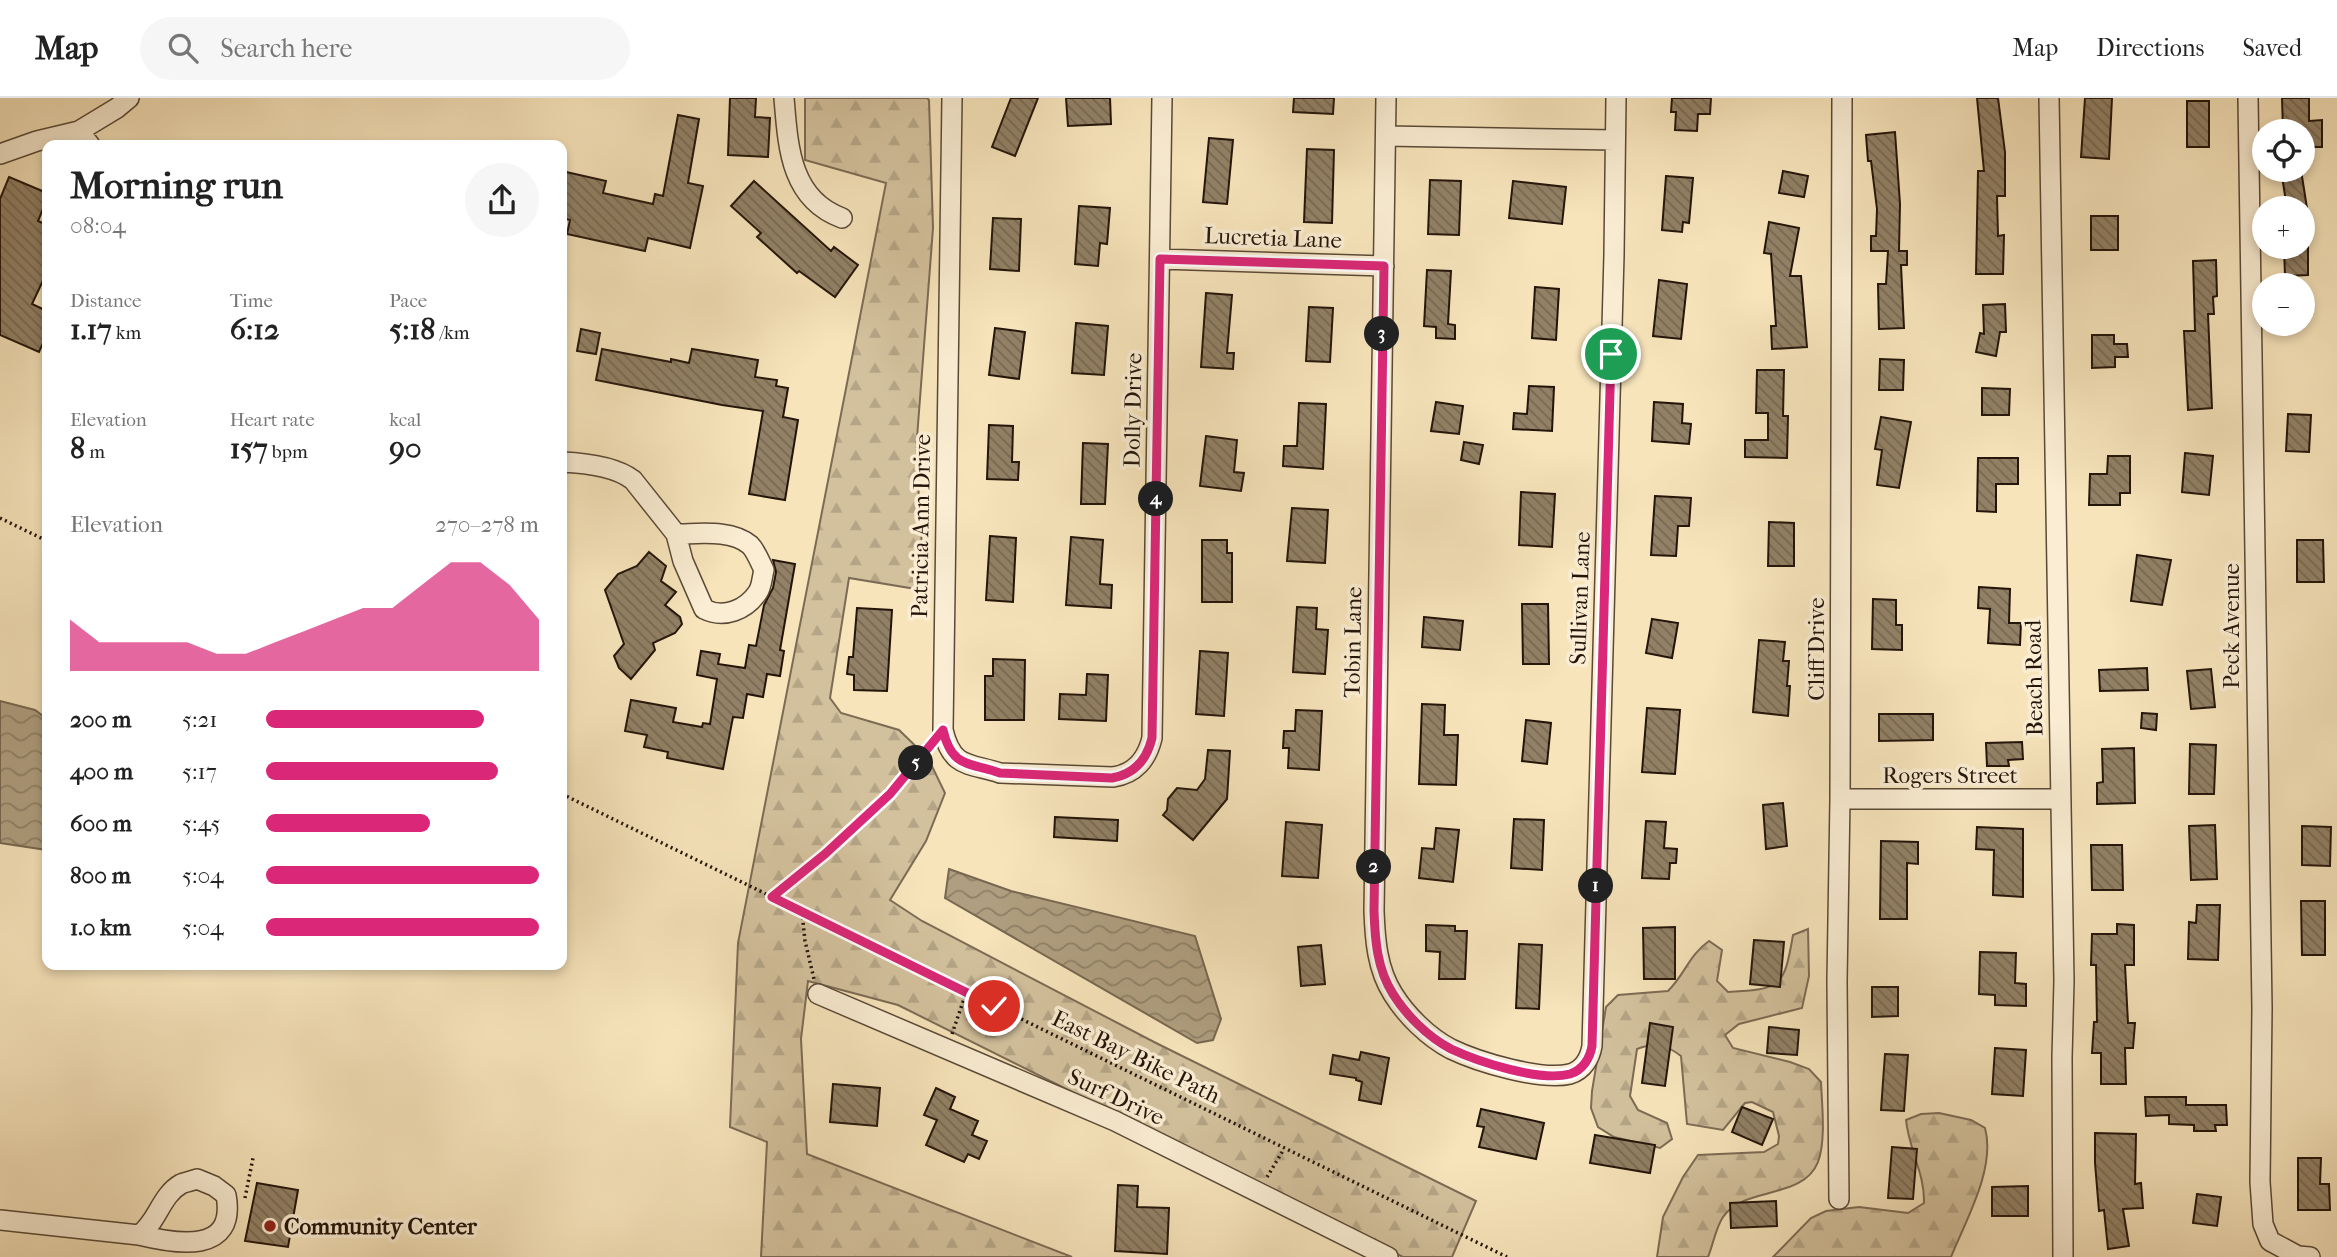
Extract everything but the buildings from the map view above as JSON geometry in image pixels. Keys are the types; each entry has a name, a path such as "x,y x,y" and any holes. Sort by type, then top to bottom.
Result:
{"street":[{"path":"53,140 84,138 129,98"},
{"path":"784,98 788,144 804,191 824,212 842,218"},
{"name":"Patricia Ann Drive","path":"952,98 943,730 950,751 960,761 979,769 1000,773 1112,778 1122,776 1142,762"},
{"name":"Dolly Drive","path":"1142,762 1149,751 1152,738 1162,98"},
{"name":"Tobin Lane","path":"1386,98 1374,911 1376,951 1392,993 1409,1015 1435,1039 1488,1063 1542,1075 1555,1074"},
{"name":"Sullivan Lane","path":"1555,1074 1569,1074 1577,1070 1590,1056 1592,1046 1614,269 1616,98"},
{"name":"Cliff Drive","path":"1839,1199 1837,981 1842,98"},
{"name":"Beach Road","path":"2049,98 2064,981 2063,1257"},
{"name":"Peck Avenue","path":"2248,98 2262,1008 2261,1193 2266,1233 2270,1241 2298,1256 2310,1257"},
{"path":"1386,136 1615,140"},
{"path":"0,154 42,141"},
{"name":"Lucretia Lane","path":"1160,259 1384,266"},
{"path":"567,462 625,474 642,490 676,534 683,561 704,609 716,615 731,612 747,605 760,590 764,570 750,545 736,538 717,534 676,534"},
{"name":"Rogers Street","path":"1840,799 2060,799"},
{"name":"Surf Drive","path":"818,994 1115,1121 1388,1257"},
{"path":"0,1220 139,1236"}],"path":[{"path":"0,518 42,539"},
{"path":"772,897 825,854 890,794 943,730"},
{"name":"East Bay Bike Path","path":"567,796 1507,1257"},
{"path":"802,912 805,941 818,994"},
{"path":"947,1049 966,993"},
{"path":"1258,1192 1284,1149"},
{"path":"243,1210 253,1158 250,1158"}],"green space":[{"path":"805,98 929,100 933,228 916,451 922,547 916,589 849,578 830,698 841,713 899,730 928,758 945,793 926,841 890,900 922,921 1156,1043 1476,1201 1452,1257 1403,1257 898,1005 808,981 801,1039 807,1154 1072,1257 761,1257 767,1142 730,1127 738,943 886,183 805,160"},
{"path":"1808,929 1809,976 1802,1008 1739,1024 1725,1035 1733,1048 1809,1069 1821,1082 1823,1134 1818,1162 1800,1182 1732,1207 1716,1231 1708,1257 1657,1257 1663,1217 1683,1177 1698,1155 1764,1152 1778,1144 1779,1136 1773,1112 1752,1102 1745,1103 1723,1130 1687,1124 1681,1056 1670,1049 1655,1045 1637,1049 1630,1096 1638,1110 1667,1123 1672,1139 1660,1148 1614,1137 1598,1127 1591,1108 1592,1091 1606,1007 1618,995 1668,991 1696,953 1709,941 1722,950 1717,981 1728,992 1769,987 1782,976 1793,935"},
{"path":"1939,1113 1971,1120 1985,1128 1987,1144 1978,1194 1951,1257 1773,1257 1811,1218 1826,1211 1859,1207 1908,1213 1924,1203 1922,1182 1906,1120 1921,1114"}],"water":[{"path":"0,701 35,710 42,715 42,849 0,843"},
{"path":"949,869 1011,891 1195,936 1221,1019 1213,1040 1197,1043 945,898"}],"place":[{"name":"Community Center","path":"270,1226"}],"route":[{"path":"994,1006 772,897 825,854 890,794 943,730 950,751 960,761 979,769 1000,773 1112,778 1122,776 1142,762 1149,751 1152,738 1160,259 1384,266 1379,476 1374,911 1376,951 1392,993 1422,1028 1450,1048 1508,1069 1542,1075 1569,1074 1585,1063 1592,1046 1611,354"}]}
